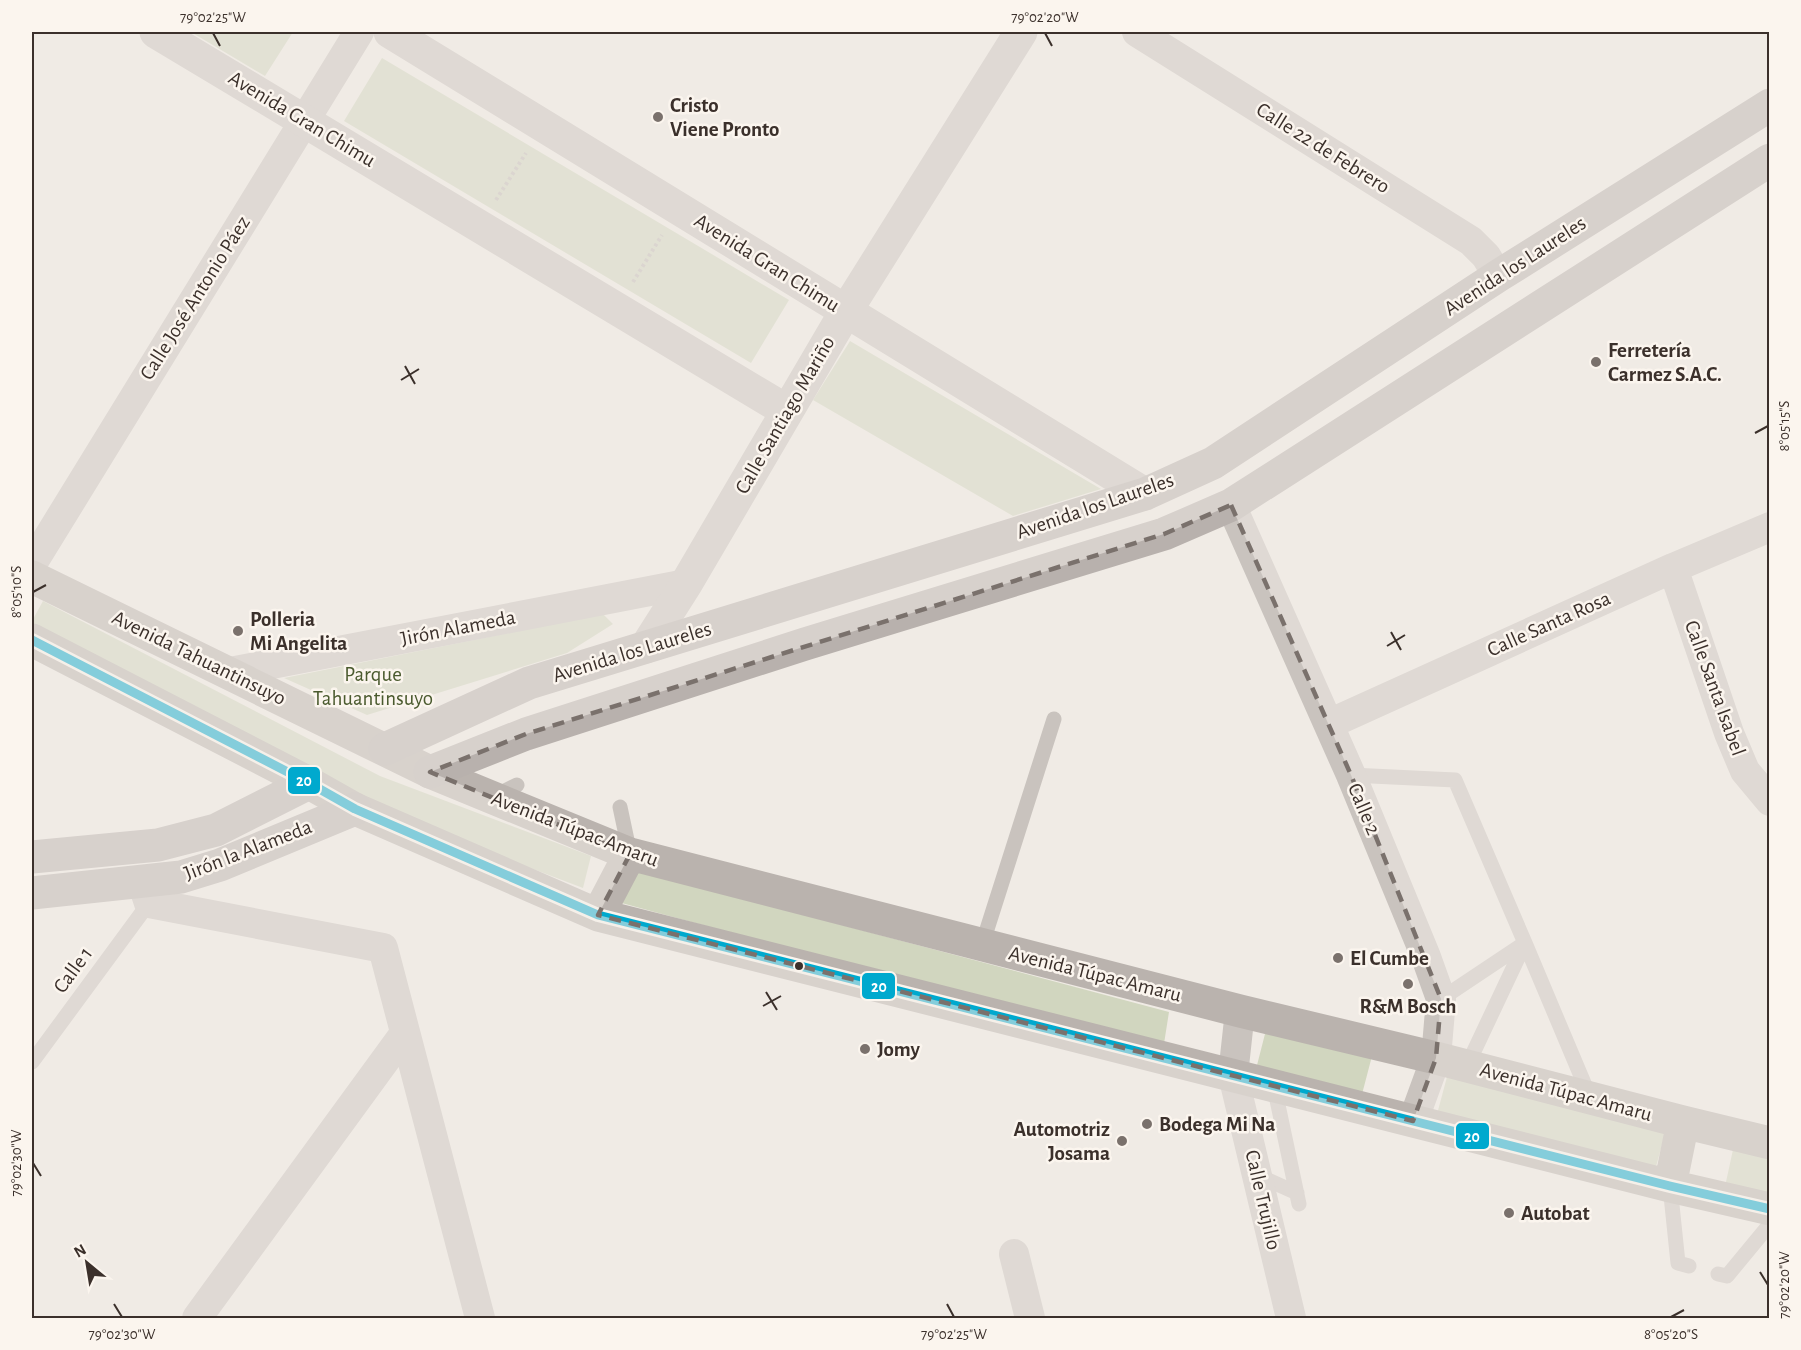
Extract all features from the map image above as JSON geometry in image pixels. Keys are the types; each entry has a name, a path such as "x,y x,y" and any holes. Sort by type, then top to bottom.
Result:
{"main road":[{"name":"Avenida los Laureles","path":"385,749 529,683 1144,494 1213,463 1498,276 1770,105"},
{"path":"430,772 526,734 805,644 1164,534 1231,505 1770,160"},
{"name":"Avenida Tahuantinsuyo","path":"32,577 230,672 430,772"},
{"path":"32,640 355,809 598,915 1670,1186 1770,1209"},
{"name":"Avenida Túpac Amaru","path":"430,772 505,791 630,854 1240,1011 1770,1143"},
{"name":"Jirón la Alameda","path":"32,857 158,845 216,830 309,783"},
{"name":"Jirón la Alameda","path":"32,893 146,893 355,809"},
{"path":"598,915 630,854"},
{"path":"1670,1186 1683,1122"}],"street":[{"name":"Avenida Gran Chimu","path":"156,32 787,411"},
{"name":"Calle José Antonio Páez","path":"32,564 359,32"},
{"name":"Avenida Gran Chimu","path":"390,32 1144,494"},
{"name":"Calle Santiago Mariño","path":"646,647 686,584 846,311 1021,32"},
{"name":"Calle 22 de Febrero","path":"1137,32 1471,241 1486,256 1498,276"},
{"name":"Calle 2","path":"1231,505 1329,724 1426,957 1441,999 1436,1058 1413,1121"},
{"name":"Calle Santa Rosa","path":"1329,724 1673,568 1770,527"},
{"name":"Calle Santa Isabel","path":"1673,568 1745,771 1770,801"},
{"name":"Jirón Alameda","path":"230,672 686,584"},
{"path":"146,893 383,948 480,1318"},
{"name":"Calle Trujillo","path":"1240,1011 1233,1075 1291,1318"},
{"path":"197,1318 405,1033"},
{"path":"1014,1254 1030,1318"}],"lane":[{"path":"982,945 1054,719"},
{"path":"1351,776 1455,780 1590,1098"},
{"path":"620,807 630,854"},
{"name":"Calle 1","path":"32,1062 146,893"},
{"path":"1441,999 1525,943"},
{"path":"1467,1066 1525,943"},
{"path":"1257,1175 1298,1198 1274,1086"},
{"path":"1670,1186 1678,1263 1689,1266"},
{"path":"1718,1274 1727,1276 1770,1224"}],"path":[{"path":"480,226 543,125"},
{"path":"617,308 678,208"}],"highlighted area":[{"path":"1231,505 1351,775 1441,999 1436,1058 1413,1121 598,915 630,854 430,772 526,734 1164,534"}],"green space":[{"path":"191,32 293,32 265,76"},
{"path":"382,58 789,300 751,363 344,121"},
{"path":"850,341 1101,489 1013,516 813,400"},
{"path":"43,601 380,776 591,856 583,888 368,806 32,634 32,621"},
{"name":"Parque Tahuantinsuyo","path":"603,614 613,624 567,653 367,715 284,678"},
{"path":"639,871 1169,1012 1163,1050 618,902"},
{"path":"1266,1030 1372,1056 1361,1098 1255,1073"},
{"path":"1448,1073 1666,1130 1654,1174 1436,1118"},
{"path":"1734,1145 1769,1154 1769,1202 1724,1191"}],"transit line":[{"name":"20","path":"32,640 355,809 598,915 1670,1186 1770,1209"}],"place":[{"name":"Cristo Viene Pronto","path":"658,117"},
{"name":"Ferretería Carmez S.A.C.","path":"1596,362"},
{"name":"Polleria Mi Angelita","path":"238,631"},
{"name":"El Cumbe","path":"1338,958"},
{"name":"R&M Bosch","path":"1408,984"},
{"name":"Jomy","path":"865,1049"},
{"name":"Bodega Mi Na","path":"1147,1124"},
{"name":"Automotriz Josama","path":"1122,1141"},
{"name":"Autobat","path":"1509,1213"}]}
